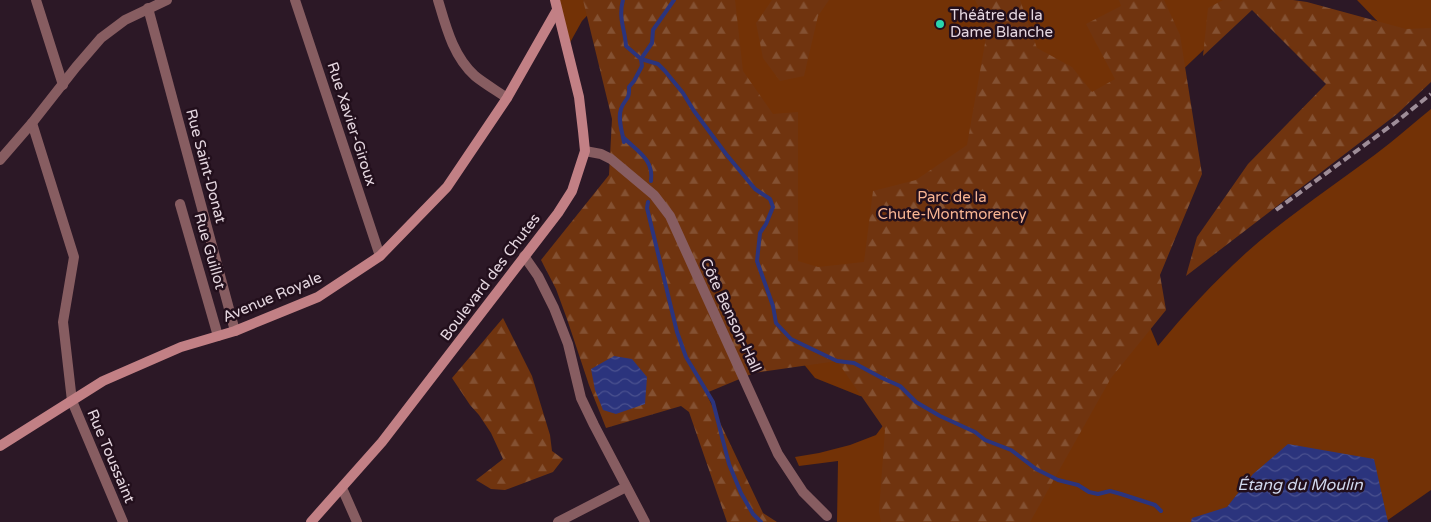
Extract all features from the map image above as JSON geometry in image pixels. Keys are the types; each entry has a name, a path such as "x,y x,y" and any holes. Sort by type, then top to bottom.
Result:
{"main road":[{"name":"Avenue Royale","path":"0,446 103,381 181,347 235,331 318,297 380,256 447,187 507,98 556,5"},
{"name":"Boulevard des Chutes","path":"311,522 382,442 558,213 572,191 584,151 583,131 578,97 556,5"}],"street":[{"path":"36,0 63,84"},
{"path":"0,160 101,38 125,20 167,0"},
{"name":"Rue Xavier-Giroux","path":"295,0 380,256"},
{"path":"438,0 449,35 459,57 475,76 507,98"},
{"name":"Rue Saint-Donat","path":"148,8 235,331"},
{"name":"Rue Toussaint","path":"32,123 74,257 63,322 72,401 123,522"},
{"name":"Côte Benson-Hall","path":"584,151 601,154 611,159 654,195 670,216 778,454 803,492 827,516"},
{"name":"Rue Guillot","path":"180,204 218,336"},
{"path":"524,256 538,276 554,308 568,344 581,398 645,522"},
{"path":"558,522 626,487"},
{"path":"342,488 357,522"}],"green space":[{"path":"555,0 602,0 582,21 567,48"},
{"path":"583,0 735,0 743,71 773,114 798,112 798,261 818,267 864,262 873,191 916,180 967,145 988,26 975,0 1020,0 1037,48 1072,67 1092,92 1115,79 1086,24 1121,6 1119,0 1164,0 1180,35 1202,174 1160,275 1166,310 1111,378 1030,522 881,522 879,511 885,430 837,361 754,373 706,393 763,513 777,522 727,522 689,412 681,406 606,428 556,289 541,260 609,175 612,119"},
{"name":"Parc de la Chute-Montmorency","path":"656,0 1256,0 1174,78 1134,303 1147,320 1158,346 1201,297 1247,252 1282,223 1372,157 1431,109 1431,490 1385,522 837,522 838,461 799,466 795,457 850,445 876,435 899,404 860,396 815,378 802,362"},
{"path":"772,0 829,0 818,16 804,76 780,81 763,58 756,23"},
{"path":"1223,0 1293,0 1307,2 1406,29 1431,28 1431,82 1397,114 1186,276 1197,237 1248,164 1326,84 1252,10 1203,56 1208,8"},
{"path":"1357,0 1431,0 1431,77"},
{"path":"503,318 532,376 550,435 552,451 563,459 553,472 505,490 491,489 476,480 503,459 491,433 452,378"}],"water":[{"path":"614,356 632,359 647,377 645,404 616,414 603,410 595,390 591,369"},
{"name":"Étang du Moulin","path":"1288,444 1374,459 1388,522 1191,522 1192,518 1227,507 1253,474"}],"waterway":[{"path":"623,0 621,18 626,46 641,59 658,64 665,71 726,154 755,189 770,199 773,207 760,233 757,261 773,306 776,323 791,339 837,361 854,363 900,386 916,402 940,416 975,432 985,440 1011,450 1036,469 1058,480 1078,485 1089,492 1098,494 1110,491 1121,494 1155,505 1161,511"},
{"path":"623,137 620,112 629,95 629,87 642,66 641,59 652,43 653,30 674,0"},
{"path":"624,142 623,137 647,161 650,167 651,181"},
{"path":"648,202 647,208 677,332 686,357 713,402 729,464 741,493 753,514 761,522"}],"railway":[{"path":"1276,210 1431,94"}],"place":[{"name":"Théâtre de la Dame Blanche","path":"940,24"}]}
